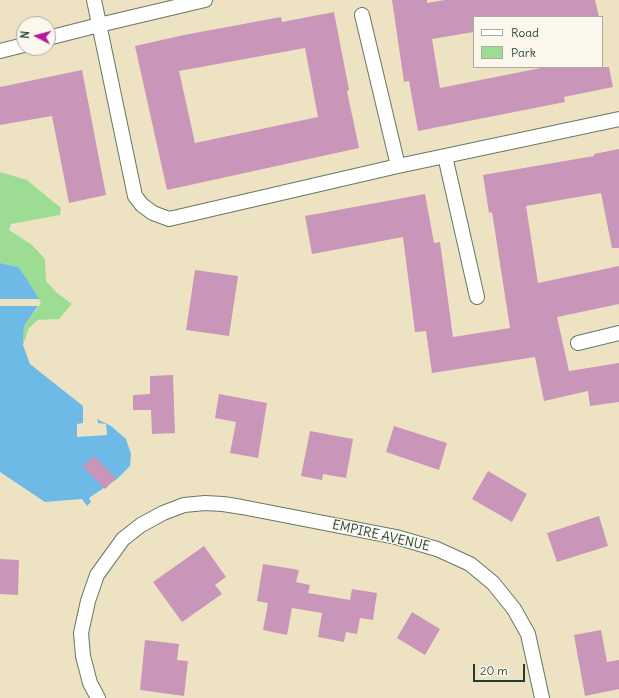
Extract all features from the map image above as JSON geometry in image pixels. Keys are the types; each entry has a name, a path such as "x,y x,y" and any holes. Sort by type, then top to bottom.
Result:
{"street":[{"path":"94,0 135,196 142,205 153,213 169,219 398,166 619,119"},
{"path":"56,36 99,24 205,0"},
{"path":"362,15 398,166"},
{"path":"0,51 16,47"},
{"path":"445,156 477,297"},
{"path":"578,343 619,333"},
{"name":"EMPIRE AVENUE","path":"98,698 90,682 83,656 82,633 88,601 97,575 123,539 141,526 163,513 184,505 204,503 242,507 396,537 437,549 470,564 493,583 518,615 528,634 542,698"}],"green space":[{"path":"0,172 27,180 61,208 60,215 11,224 9,230 32,245 45,259 46,281 57,293 72,304 59,319 38,320 29,328 23,345 24,326 39,306 18,267 0,263"}],"water":[{"path":"0,263 18,267 41,302 24,326 23,345 30,364 83,406 83,423 77,424 77,437 107,435 106,424 98,423 97,419 111,426 126,439 131,454 130,466 117,479 89,498 91,502 87,506 82,499 45,502 0,472"}],"pier":[{"path":"0,299 39,299 41,302 39,306 0,306"}],"building":[{"path":"392,0 427,0 427,3 445,0 595,0 599,16 473,16 473,32 432,39 440,88 541,68 603,67 609,67 613,87 564,97 565,102 418,131 409,81 404,82"},
{"path":"334,12 349,90 347,91 359,148 167,190 135,46 184,35 281,17 282,22","holes":["305,48 318,117 195,143 179,71"]},
{"path":"82,70 106,195 69,203 52,116 0,125 0,87"},
{"path":"619,149 619,248 612,248 601,193 526,206 538,283 619,266 619,304 557,317 569,371 619,363 619,402 590,406 588,391 544,401 535,357 432,373 426,331 415,332 403,237 312,254 305,216 425,194 434,243 440,242 453,337 510,328 492,212 489,213 483,175 594,156 594,154"},
{"path":"195,270 238,276 229,336 186,330"},
{"path":"173,375 175,433 152,434 151,410 133,410 133,395 150,394 150,376"},
{"path":"219,394 267,403 258,458 230,453 236,422 215,418"},
{"path":"394,426 447,443 439,470 386,452"},
{"path":"310,431 353,439 346,478 323,474 322,480 301,476"},
{"path":"94,456 116,478 105,489 83,467"},
{"path":"488,471 527,494 512,522 472,499"},
{"path":"599,516 608,546 557,562 547,533"},
{"path":"204,546 226,577 215,585 222,594 182,622 153,582"},
{"path":"0,559 19,560 18,595 0,594"},
{"path":"263,564 299,570 296,582 310,585 308,593 350,600 352,589 377,593 373,620 360,618 357,634 346,632 344,642 318,637 322,613 292,608 287,635 263,630 268,603 257,601"},
{"path":"412,612 440,629 425,655 397,638"},
{"path":"601,630 607,662 619,660 619,689 585,696 574,635"},
{"path":"145,640 179,644 177,660 188,661 184,696 140,690"}]}
